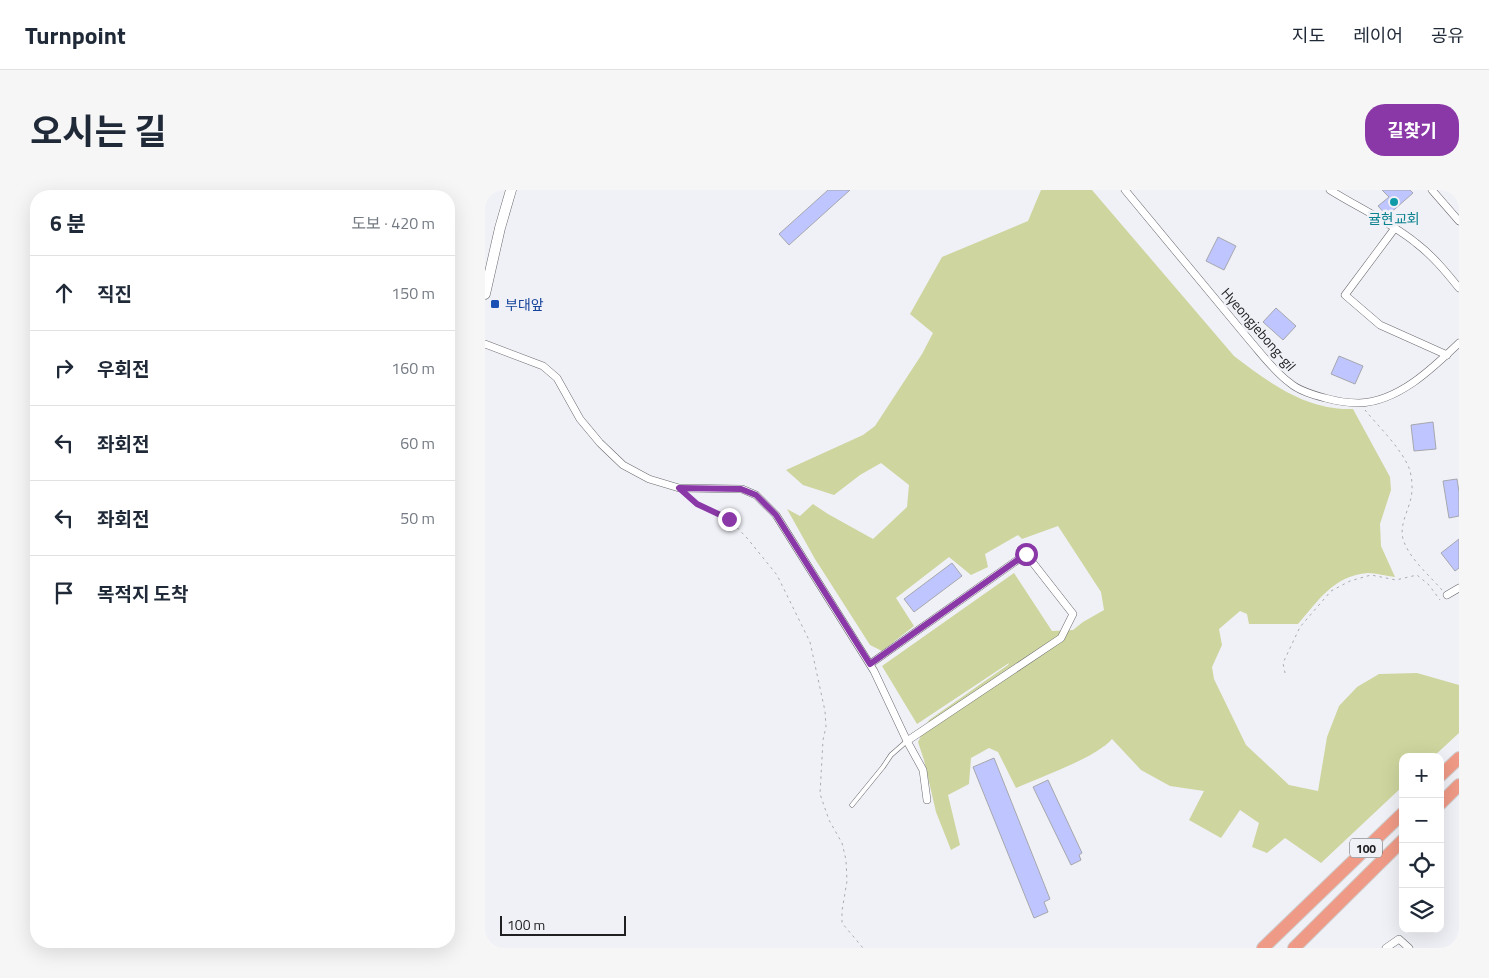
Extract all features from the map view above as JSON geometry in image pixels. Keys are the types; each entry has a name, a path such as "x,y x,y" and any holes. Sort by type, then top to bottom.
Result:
{"highway":[{"path":"1444,772 1459,758"},
{"path":"1444,800 1459,785"},
{"name":"100","path":"1263,948 1399,817"},
{"name":"100","path":"1294,948 1400,843"}],"main road":[{"path":"485,294 511,190"}],"street":[{"name":"Hyeongjebong-gil","path":"1125,190 1269,364 1291,384 1316,396 1337,401 1360,403 1380,399 1413,384 1459,343"},
{"path":"1332,190 1416,243 1435,260 1459,288"},
{"path":"1432,190 1459,220"},
{"path":"1395,228 1345,295 1380,325 1447,355"},
{"path":"485,344 543,366 557,378 590,431 623,465 649,479 679,488 741,489 756,495 776,515 870,664 923,770 927,800"},
{"path":"870,664 1026,554 1073,614 1061,638 907,741"},
{"path":"1447,595 1459,588"},
{"path":"1386,948 1399,939 1409,948"}],"lane":[{"path":"852,804 883,768 891,755 907,741"}],"path":[{"path":"1285,673 1283,663 1300,628 1331,591 1350,581 1371,575 1396,580 1417,575 1429,585 1439,600 1447,595 1409,552 1403,540 1403,521 1411,497 1412,482 1409,468 1400,452 1360,403"},
{"path":"679,488 697,504 729,519 747,538 777,574 810,642 824,703 826,727 823,740 820,794 829,820 842,843 846,860 847,881 842,923 863,948"}],"green space":[{"path":"1041,190 1092,190 1234,356 1275,385 1304,400 1336,408 1353,409 1390,477 1391,490 1380,524 1381,546 1395,577 1368,573 1345,579 1320,598 1298,624 1249,624 1247,614 1240,611 1219,629 1222,645 1212,667 1214,679 1246,745 1289,785 1318,791 1327,737 1339,706 1357,687 1379,674 1417,673 1459,685 1459,733 1437,753 1399,753 1399,790 1321,863 1285,838 1267,853 1252,847 1259,823 1240,810 1221,838 1189,820 1204,791 1170,786 1141,770 1112,739 1081,760 1016,788 998,752 989,748 971,758 969,784 948,795 960,845 951,850 936,812 918,742 929,720 1009,663 917,724 882,666 1014,573 1052,631 1073,630 1104,610 1101,592 1058,526 1022,539 1018,535 985,554 988,567 971,575 949,557 896,598 914,626 882,651 870,645 815,559 787,509 800,516 813,504 873,539 907,507 909,485 881,463 860,475 834,495 803,485 786,470 863,435 875,426 922,354 933,333 910,314 942,257 1028,221"}],"building":[{"path":"828,190 850,190 789,245 779,234"},
{"name":"귤현교회","path":"1382,190 1410,190 1413,193 1387,216 1378,206 1389,197"},
{"path":"1218,237 1236,246 1224,270 1206,261"},
{"path":"1276,308 1296,326 1283,340 1263,322"},
{"path":"1339,356 1363,366 1355,384 1331,374"},
{"path":"1433,422 1436,449 1414,451 1411,425"},
{"path":"1457,479 1459,516 1449,518 1443,481"},
{"path":"1459,539 1459,568 1455,571 1441,553"},
{"path":"952,563 962,576 914,612 904,599"},
{"path":"994,758 1050,899 1044,902 1048,912 1034,918 973,767"},
{"path":"1048,780 1082,853 1079,855 1081,860 1071,865 1033,787"}],"place":[{"name":"귤현교회","path":"1394,202"},
{"name":"부대앞","path":"495,304"}],"route":[{"path":"729,519 697,504 679,488 741,489 756,495 776,515 870,664 1026,554"}]}
